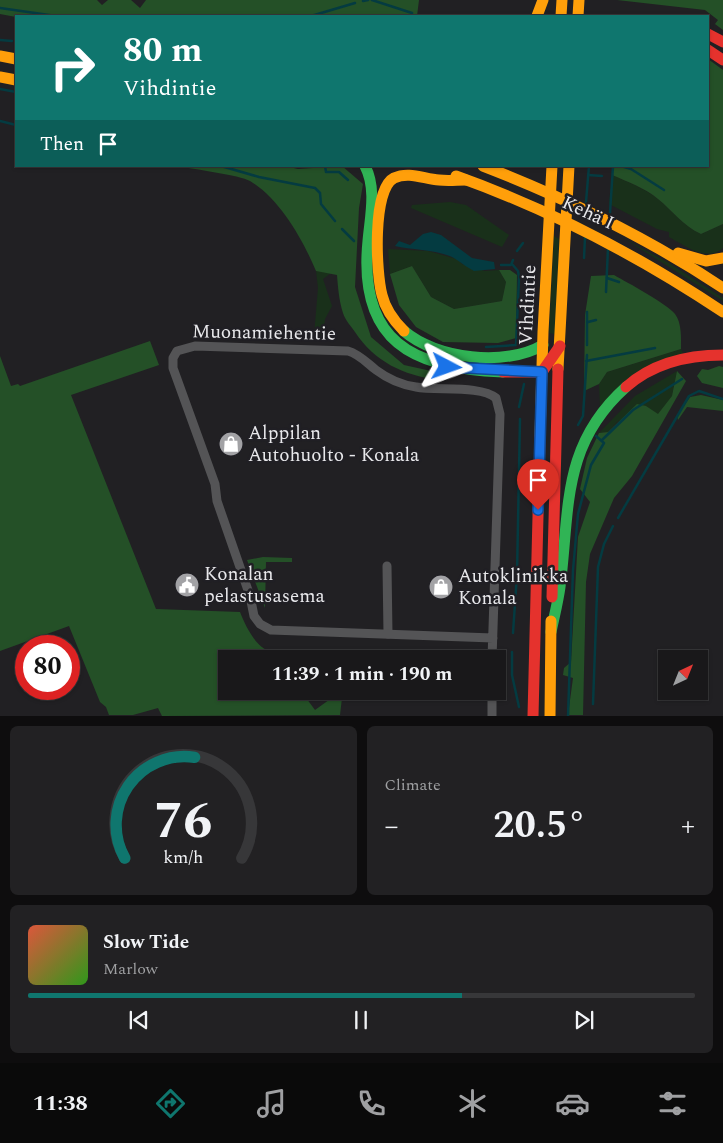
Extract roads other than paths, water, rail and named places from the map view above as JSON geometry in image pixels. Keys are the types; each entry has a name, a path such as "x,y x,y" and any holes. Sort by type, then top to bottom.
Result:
{"main road":[{"path":"537,15 543,0"},
{"path":"561,15 562,0"},
{"path":"578,15 579,0"},
{"path":"709,35 723,42"},
{"path":"709,51 723,60"},
{"path":"0,56 15,59"},
{"path":"0,77 15,80"},
{"path":"365,167 371,182 367,255 368,290 375,314 394,341 416,356 447,367 542,372 560,346"},
{"name":"Kehä I","path":"429,167 514,198 623,249 723,312"},
{"name":"Kehä I","path":"486,167 514,178 624,230 723,288"},
{"name":"Vihdintie","path":"533,716 542,372 552,167"},
{"name":"Vihdintie","path":"550,716 560,346 569,167"},
{"path":"466,180 438,180 400,175 385,187 380,211 379,277 386,304 403,330 421,345 432,350 466,355 521,356 530,354 543,345"},
{"path":"659,249 711,262 723,258"},
{"path":"551,632 560,587 564,520 571,477 582,442 596,419 614,396 649,372 677,360 699,356 723,355"}],"street":[{"name":"Muonamiehentie","path":"388,634 271,630 257,621 217,501 215,484 173,368 173,358 177,351 195,346 348,351 360,357 381,374 404,384 430,390 484,392 496,398 500,414 492,650"},
{"path":"387,566 388,634 493,638"},
{"path":"492,700 492,716"}],"water":[{"path":"431,232 441,235 472,258 494,262 495,269 474,271 444,254 395,246 399,241 410,245 423,234"}],"waterway":[{"path":"363,1 368,0"},
{"path":"372,0 412,13"},
{"path":"314,15 355,3"},
{"path":"0,8 49,15"},
{"path":"0,40 12,41"},
{"path":"0,89 15,92"},
{"path":"0,121 15,125"},
{"path":"224,167 259,177 315,188 320,193 321,204 335,221"},
{"path":"325,167 326,172 339,172 348,180"},
{"path":"586,202 589,167"},
{"path":"610,213 613,167"},
{"path":"624,167 631,169 664,190"},
{"path":"588,175 602,176"},
{"path":"342,229 354,241"},
{"path":"584,258 585,238"},
{"path":"517,251 523,243"},
{"path":"606,292 608,248"},
{"path":"501,265 511,265 513,260"},
{"path":"486,347 516,345 519,277 518,271 512,264"},
{"path":"607,278 619,282"},
{"path":"587,312 587,345"},
{"path":"588,322 596,320"},
{"path":"586,361 655,348"},
{"path":"578,425 583,416 587,355"},
{"path":"602,440 633,410 682,379"},
{"path":"519,407 524,384"},
{"path":"618,518 689,396 699,391 723,399"},
{"path":"513,633 517,574 520,419"},
{"path":"568,716 573,570 578,514 591,465 604,443 596,436"},
{"path":"593,704 598,567 604,544 613,526"},
{"path":"512,652 512,675 519,707"}],"place":[{"name":"Alppilan Autohuolto - Konala","path":"231,444"},
{"name":"Konalan pelastusasema","path":"187,585"},
{"name":"Autoklinikka Konala","path":"441,587"}]}
